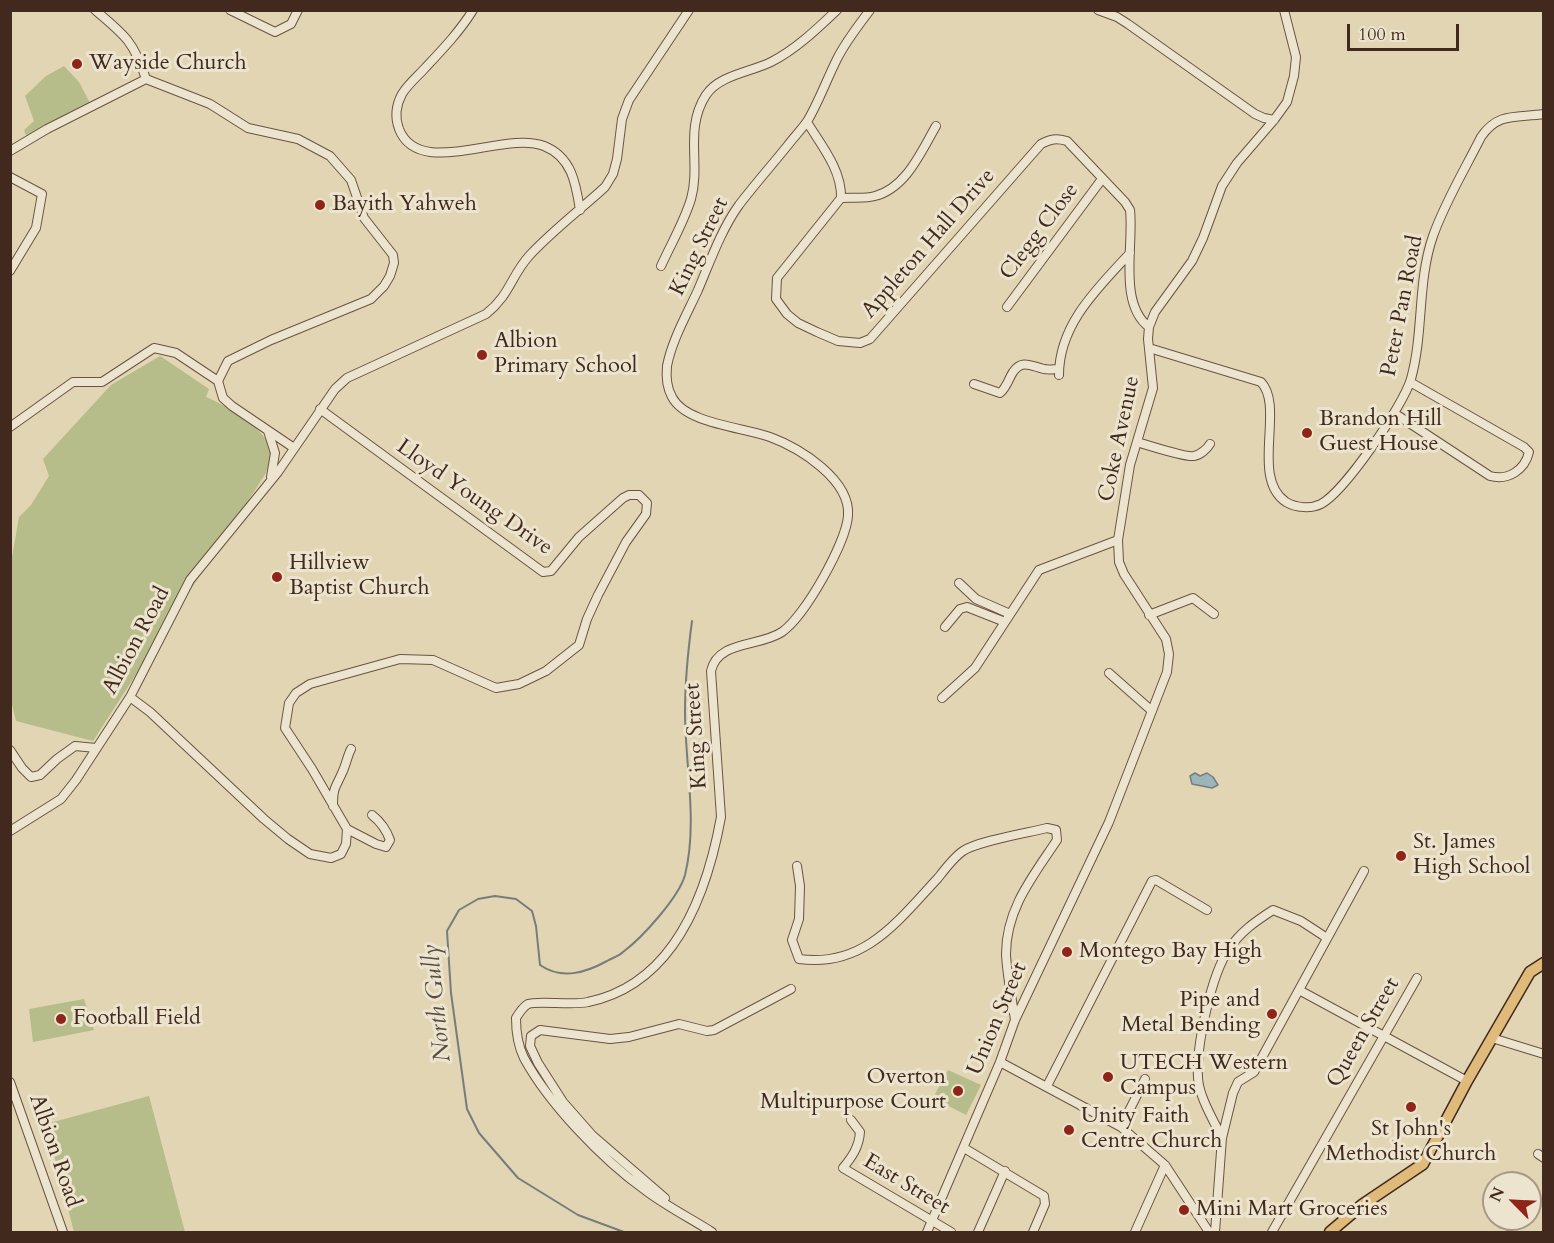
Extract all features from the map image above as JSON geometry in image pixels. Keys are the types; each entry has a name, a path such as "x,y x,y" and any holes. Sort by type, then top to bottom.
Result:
{"main road":[{"path":"1330,1233 1362,1205 1423,1164 1467,1081 1530,972 1544,963"}],"street":[{"path":"95,10 132,44 146,80"},
{"path":"230,10 275,32 291,24 298,10"},
{"path":"473,10 447,44 403,92 396,112 400,131 412,146 423,152 439,153 513,142 529,142 544,146 558,154 568,165 575,179 580,210"},
{"path":"320,410 335,389 347,378 486,314 498,305 528,258 605,187 613,174 622,119 629,100 689,10"},
{"path":"661,266 692,197 693,131 707,94 718,83 773,61 837,10"},
{"name":"King Street","path":"712,1233 647,1192 630,1178 549,1098 523,1057 518,1041 516,1018 527,1005 537,1002 572,1005 608,996 643,976 676,942 690,921 702,891 713,856 721,817 712,664 723,652 780,633 791,625 812,598 845,530 848,517 845,494 839,483 796,450 771,437 705,420 683,410 672,398 667,384 667,366 674,344 730,219 807,122 838,57 870,10"},
{"path":"1098,10 1115,14 1255,114 1274,120"},
{"name":"Coke Avenue","path":"1109,822 1167,672 1169,654 1166,639 1149,615 1119,562 1118,540 1130,465 1153,388 1149,327 1155,312 1192,261 1200,246 1222,186 1287,102 1296,57 1284,10"},
{"path":"10,151 47,129 146,80 210,104 248,128 298,139 330,156 351,180 364,218 393,255 394,263 390,276 371,299 271,340 228,361 218,381"},
{"name":"Peter Pan Road","path":"1149,348 1255,379 1266,387 1270,402 1268,457 1278,493 1284,501 1297,507 1311,507 1320,504 1337,493 1350,478 1394,413 1410,382 1418,345 1425,267 1433,235 1449,199 1489,126 1500,119 1544,114"},
{"path":"807,122 838,175 842,187 841,198 874,196 889,189 903,178 936,126"},
{"name":"Appleton Hall Drive","path":"841,198 777,278 776,299 787,314 798,322 838,341 860,343 870,339 904,303 1041,144 1050,139 1067,141 1130,210 1130,292 1138,315 1149,327"},
{"path":"10,177 42,194 36,228 10,271"},
{"name":"Clegg Close","path":"1007,307 1102,179"},
{"path":"974,384 1000,393 1007,387 1011,375 1018,366 1027,363 1059,372 1067,332 1086,302 1130,253"},
{"path":"10,427 73,382 102,382 154,348 176,353 218,381 223,398 294,448"},
{"path":"1394,413 1490,476 1499,478 1513,475 1527,459 1529,452 1524,447 1410,382"},
{"name":"Albion Road","path":"10,831 61,799 76,780 130,697 190,580 289,457 320,410"},
{"name":"Lloyd Young Drive","path":"320,410 543,572 551,571 579,537 623,498 629,495 639,495 647,504 646,514 622,549 598,595 579,645 546,671 519,684 496,687 433,660 400,659 310,684 296,693 289,703 285,728 347,828"},
{"path":"268,431 275,453 270,481"},
{"path":"1137,442 1186,456 1195,456 1208,448 1210,444"},
{"path":"942,698 975,668 1040,570 1118,540"},
{"path":"959,584 976,599 1010,614"},
{"path":"1149,615 1193,598 1214,614"},
{"path":"945,627 960,609 967,607 1005,622"},
{"path":"1109,673 1152,711"},
{"path":"130,697 157,718 264,819 310,854 331,858 341,854 346,844 347,828 386,847 390,840 387,832 381,822 372,815"},
{"path":"10,750 31,777 40,775 75,746 96,748"},
{"path":"333,806 334,786 343,772 351,750"},
{"name":"Union Street","path":"927,1233 1000,1062 1015,1020 1109,822"},
{"path":"796,866 800,886 799,920 792,939 799,959 819,962 848,956 892,928 963,851 981,844 1047,828 1056,830 1057,840 1031,877 1013,914 1006,954 1015,1020"},
{"path":"1215,1233 1222,1138 1233,1093 1238,1082 1254,1072 1364,871"},
{"path":"1047,1086 1152,881 1156,880 1207,910"},
{"path":"1222,1138 1208,1109 1198,1079 1202,1038 1213,982 1228,950 1251,924 1273,910 1301,921 1327,938"},
{"name":"Queen Street","path":"1272,1233 1417,978"},
{"path":"686,1215 592,1136 562,1102 530,1046 531,1036 540,1030 610,1039 629,1037 679,1024 706,1031 714,1030 791,989"},
{"path":"1299,990 1467,1081"},
{"path":"1492,1038 1544,1054"},
{"path":"1000,1062 1120,1127 1165,1165 1209,1233"},
{"path":"1120,1127 1145,1079"},
{"name":"Albion Road","path":"10,1082 63,1233"},
{"name":"East Street","path":"851,1120 860,1132 859,1140 856,1150 843,1168 933,1220 951,1233"},
{"path":"964,1148 1044,1196 1046,1201 1033,1233"},
{"path":"1135,1233 1165,1165"},
{"path":"978,1233 1005,1171"}],"green space":[{"path":"64,66 79,82 91,105 27,138 24,130 34,121 25,96 46,76"},
{"path":"160,356 209,389 206,397 236,412 256,428 269,445 271,455 266,473 93,741 16,721 10,696 10,569 19,517 31,505 49,476 43,459 111,385"},
{"name":"Football Field","path":"84,999 94,1030 33,1042 29,1009"},
{"name":"Overton Multipurpose Court","path":"948,1070 981,1085 966,1115 933,1098"},
{"path":"149,1096 185,1232 74,1232 46,1124"}],"water":[{"path":"1195,773 1200,776 1207,773 1218,785 1212,788 1192,784 1190,776"}],"waterway":[{"name":"North Gully","path":"624,1232 578,1215 518,1178 479,1133 467,1109 451,993 447,931 459,910 478,899 495,896 516,899 532,911 540,965 548,970 574,973 599,965 631,946 668,905 685,875 689,855 691,814 685,712 692,621"}],"place":[{"name":"Wayside Church","path":"77,64"},
{"name":"Bayith Yahweh","path":"320,205"},
{"name":"Albion Primary School","path":"482,355"},
{"name":"Brandon Hill Guest House","path":"1307,433"},
{"name":"Hillview Baptist Church","path":"277,577"},
{"name":"St. James High School","path":"1401,856"},
{"name":"Montego Bay High","path":"1067,952"},
{"name":"Pipe and Metal Bending","path":"1272,1014"},
{"name":"Football Field","path":"61,1019"},
{"name":"UTECH Western Campus","path":"1108,1077"},
{"name":"Overton Multipurpose Court","path":"958,1091"},
{"name":"St John's Methodist Church","path":"1411,1107"},
{"name":"Unity Faith Centre Church","path":"1069,1130"},
{"name":"Mini Mart Groceries","path":"1184,1210"}]}
